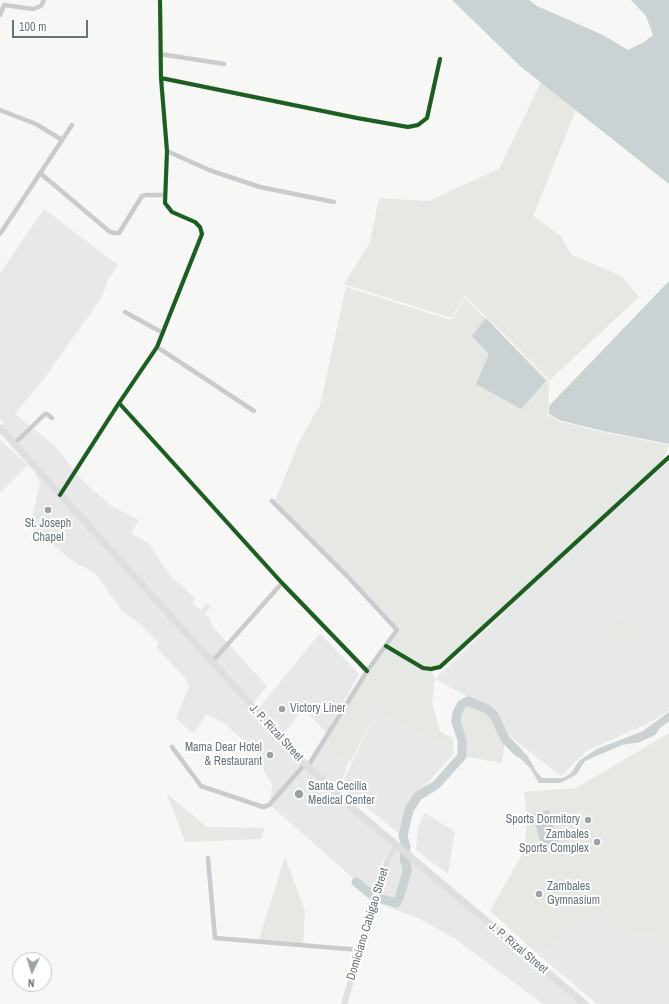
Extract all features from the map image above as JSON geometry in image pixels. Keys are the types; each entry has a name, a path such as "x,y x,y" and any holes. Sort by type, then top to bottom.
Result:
{"main road":[{"name":"J. P. Rizal Street","path":"0,428 306,765 338,796 408,856 444,884 585,1004"}],"street":[{"path":"0,15 4,5 33,9 41,6 44,0"},
{"path":"60,495 157,347 202,234 200,227 195,222 172,212 165,203 166,151 160,54 160,0"},
{"path":"160,54 224,64"},
{"path":"161,78 408,127 418,125 427,118 440,59"},
{"path":"0,110 36,124 62,140"},
{"path":"0,234 72,125"},
{"path":"166,151 209,170 260,186 334,202"},
{"path":"40,173 110,232 115,233 119,232 142,196 146,194 164,195"},
{"path":"125,312 163,333"},
{"path":"157,347 254,411"},
{"path":"119,403 282,583 366,672"},
{"path":"14,444 45,414 52,418"},
{"path":"386,646 423,668 431,669 440,667 669,457"},
{"path":"172,747 201,786 266,807 306,765 366,672 397,630 344,573 272,501"},
{"path":"212,662 282,583"},
{"name":"Domiciano Cabigao Street","path":"344,1004 384,870 399,848"},
{"path":"208,858 215,938 360,950"}],"shaded area":[{"path":"452,0 529,0 537,6 603,35 628,50 644,42 653,35 646,16 631,0 669,0 669,184 520,66"},
{"path":"541,82 576,110 533,216 560,235 571,254 621,276 639,297 550,380 465,296 451,318 344,284 370,242 379,198 428,201 499,169"},
{"path":"44,209 118,265 108,280 102,297 43,380 15,414 55,446 83,481 110,505 139,520 131,533 149,544 169,574 196,599 192,603 201,610 206,603 211,607 205,614 210,618 212,626 267,686 253,703 308,767 318,746 349,760 337,794 394,842 383,861 373,891 354,879 270,805 272,785 264,771 261,758 253,748 222,722 206,714 196,731 191,732 176,718 189,687 186,679 156,647 159,643 139,623 123,612 95,573 74,562 30,527 40,483 35,473 37,469 0,428 4,424 0,419 0,273"},
{"path":"669,281 669,444 603,431 559,420 549,414 549,406"},
{"path":"346,287 451,320 465,298 549,381 548,415 558,421 602,432 669,445 663,459 440,665 432,667 423,665 388,644 398,629 275,501 299,442 320,405"},
{"path":"486,318 546,381 521,409 476,384 489,354 472,336"},
{"path":"0,440 28,465 0,493"},
{"path":"669,461 669,710 655,720 587,751 561,776 506,733 492,710 435,679 547,571"},
{"path":"669,565 669,649 665,632"},
{"path":"621,620 629,623 632,631 629,639 621,642 613,639 610,631 613,623"},
{"path":"320,633 359,674 326,733 303,708 284,734 258,709"},
{"path":"386,646 423,668 431,669 435,679 432,703 440,731 453,739 435,741 376,712 351,761 320,747 367,671"},
{"path":"468,701 478,704 494,715 505,739 502,763 462,756 464,749 456,722 457,713 461,705"},
{"path":"376,712 435,741 453,739 454,754 411,801 404,838 341,786"},
{"path":"669,712 669,721 660,728 655,735 640,742 622,745 585,761 576,775 560,783 539,783 530,768 515,753 511,744 527,755 536,771 542,778 563,778 570,774 580,760 597,749 643,731"},
{"name":"Zambales Sports Complex","path":"669,733 669,946 650,931 636,933 627,942 596,909 540,956 490,911 525,849 527,818 524,792 576,788"},
{"path":"167,794 207,827 264,828 261,839 185,842"},
{"path":"549,810 560,848 543,853 533,814"},
{"path":"424,813 455,831 448,874 416,850 418,828"},
{"path":"396,849 585,1004 543,1004 454,938 418,918 377,903 383,877"},
{"path":"285,857 305,911 303,945 258,942"},
{"path":"596,909 627,942 636,933 650,931 669,946 669,1004 597,1004 540,956"}],"waterway":[{"path":"379,898 396,903 400,896 407,871 407,866 404,859 406,847 403,836 409,810 418,796 436,785 462,756 462,740 456,722 457,713 461,705 468,701 487,709 494,715 505,739 519,753"},
{"path":"356,882 374,897"}],"cycle path":[{"path":"119,403 157,347 202,234 200,227 195,222 172,212 165,203 167,151 161,78 160,0"},
{"path":"161,78 408,127 418,125 427,118 440,59"},
{"path":"60,495 119,403 282,583 367,671"},
{"path":"386,646 423,668 431,669 440,667 669,457"}],"place":[{"name":"St. Joseph Chapel","path":"48,510"},
{"name":"Victory Liner","path":"282,709"},
{"name":"Mama Dear Hotel & Restaurant","path":"270,755"},
{"name":"Santa Cecilia Medical Center","path":"299,794"},
{"name":"Sports Dormitory","path":"588,820"},
{"name":"Zambales Sports Complex","path":"597,842"},
{"name":"Zambales Gymnasium","path":"539,894"}]}
